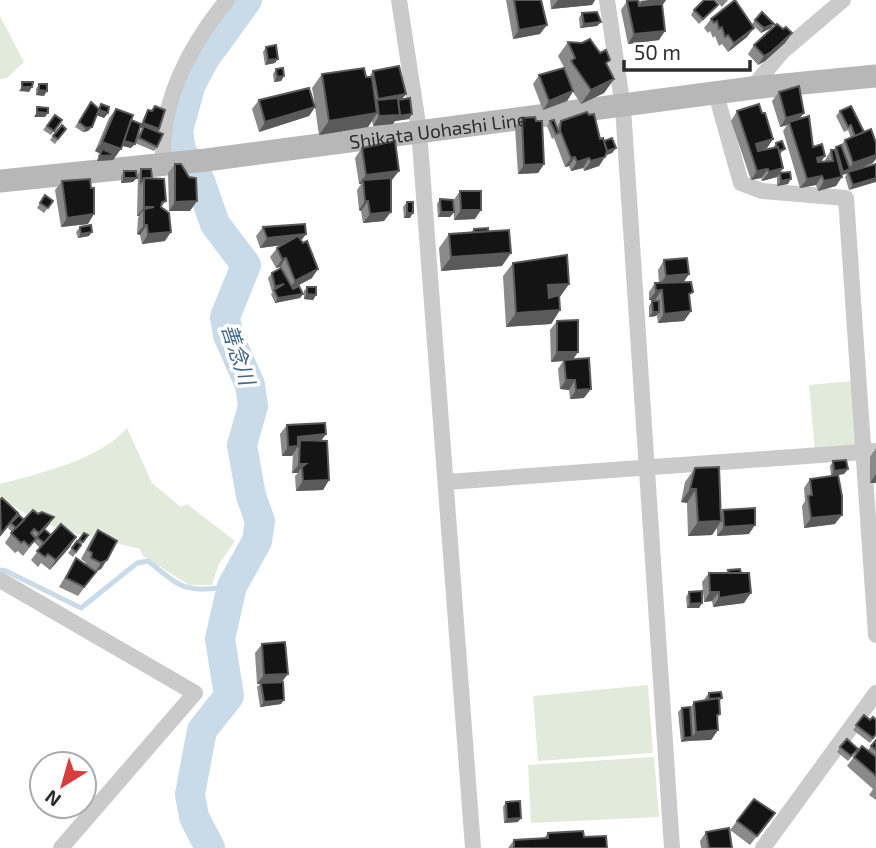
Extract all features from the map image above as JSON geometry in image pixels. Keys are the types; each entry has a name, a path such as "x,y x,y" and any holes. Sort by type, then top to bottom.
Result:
{"main road":[{"name":"Shikata Uohashi Line","path":"0,181 206,160 419,130 623,108 752,88 876,76"}],"street":[{"path":"169,162 165,117 174,89 191,53 227,0"},
{"path":"399,0 419,130 473,848"},
{"path":"607,0 623,108 672,848"},
{"path":"752,88 782,52 843,0"},
{"path":"716,94 741,183 762,191 846,198 869,452 876,635"},
{"path":"447,482 869,452"},
{"path":"0,580 195,693 61,848"},
{"path":"763,848 875,695"}],"shaded area":[{"path":"0,16 24,62 7,78 0,79"},
{"path":"852,381 857,444 851,450 815,451 809,385"},
{"path":"127,428 152,483 181,507 187,504 235,541 219,564 212,585 189,585 143,556 140,549 62,530 31,517 0,498 0,484 85,457 116,439"},
{"path":"648,685 653,753 538,761 533,696"},
{"path":"654,757 659,817 531,823 528,765"}],"building":[{"path":"514,0 541,0 547,25 519,30"},
{"path":"638,0 639,6 662,4 665,31 634,34 627,1"},
{"path":"704,0 714,0 718,5 703,19 694,10"},
{"path":"735,0 754,28 734,43 728,35 725,37 717,21 714,23 711,19"},
{"path":"597,12 601,22 584,24 582,13"},
{"path":"762,12 774,24 764,28 755,20"},
{"path":"777,24 792,33 764,56 754,45"},
{"path":"590,39 600,53 606,50 610,60 606,63 614,79 591,90 571,61 575,58 568,42 582,43"},
{"path":"276,45 278,59 268,60 266,47"},
{"path":"399,66 406,94 378,99 373,71"},
{"path":"283,68 284,76 277,77 276,69"},
{"path":"364,68 366,77 372,77 377,113 329,121 322,74"},
{"path":"564,68 573,91 549,101 539,75"},
{"path":"22,82 33,82 32,87 22,87"},
{"path":"39,84 47,84 47,91 39,90"},
{"path":"799,86 804,113 786,118 779,92"},
{"path":"309,88 315,107 265,122 259,100"},
{"path":"398,98 400,115 379,116 377,100"},
{"path":"410,98 412,114 399,116 398,100"},
{"path":"91,102 99,109 92,127 86,128 79,122"},
{"path":"101,104 109,107 108,113 99,110"},
{"path":"759,104 762,113 765,113 773,139 756,144 758,151 778,147 783,168 769,172 768,169 757,171 737,111"},
{"path":"155,106 165,110 159,129 143,123 148,110 152,111"},
{"path":"851,106 864,132 855,136 851,125 848,127 840,111"},
{"path":"37,107 48,108 48,113 37,112"},
{"path":"116,109 133,115 121,149 102,142"},
{"path":"587,112 589,115 594,114 600,139 603,138 607,151 605,157 577,162 575,157 571,158 560,130 561,121"},
{"path":"55,115 62,120 54,131 47,126"},
{"path":"809,116 813,147 822,144 825,156 817,158 818,162 833,161 831,150 835,150 842,177 824,181 822,176 807,179 789,122"},
{"path":"535,117 536,121 542,121 544,164 524,165 522,118"},
{"path":"131,120 141,124 135,144 124,141"},
{"path":"554,120 559,133 556,134 550,121"},
{"path":"62,125 66,129 58,139 53,136"},
{"path":"144,126 163,134 157,147 139,138"},
{"path":"871,129 876,143 876,155 853,163 845,140"},
{"path":"612,138 616,148 607,151 604,141"},
{"path":"395,141 399,171 366,175 362,148"},
{"path":"782,141 785,149 779,151 776,143"},
{"path":"841,145 850,169 843,172 836,147"},
{"path":"102,149 116,155 100,156"},
{"path":"175,164 181,164 189,177 196,178 197,201 175,202"},
{"path":"876,164 876,178 853,185 848,172"},
{"path":"141,169 151,169 152,178 144,178 141,182"},
{"path":"124,171 136,171 137,178 124,178"},
{"path":"790,172 791,179 781,181 780,173"},
{"path":"144,178 164,179 166,201 162,202 161,207 169,213 171,232 148,234 147,225 144,225 144,209 154,207 144,207"},
{"path":"391,178 391,212 370,214 368,201 365,201 363,180"},
{"path":"90,179 91,188 94,188 94,214 67,218 62,181"},
{"path":"460,191 481,191 481,210 461,210"},
{"path":"45,195 53,201 48,208 40,203"},
{"path":"440,199 453,200 454,212 441,212"},
{"path":"407,202 413,202 413,213 407,213"},
{"path":"305,224 306,234 267,238 263,227"},
{"path":"91,225 92,232 81,234 80,227"},
{"path":"488,228 488,231 474,232 474,229"},
{"path":"509,230 511,253 451,257 449,234"},
{"path":"298,236 303,243 307,241 318,269 295,281 286,258 282,259 277,248"},
{"path":"567,255 569,284 548,285 549,298 559,295 560,310 516,313 513,263"},
{"path":"687,258 689,274 666,276 664,260"},
{"path":"281,268 293,289 299,286 303,294 278,298 274,290 284,284 275,287 272,273"},
{"path":"691,282 691,311 664,314 662,290 656,291 655,283"},
{"path":"307,287 316,287 316,295 307,294"},
{"path":"652,301 659,301 659,312 653,312"},
{"path":"578,320 578,352 557,352 557,321"},
{"path":"589,358 591,389 576,390 575,380 566,380 564,360"},
{"path":"325,423 326,434 298,437 298,446 288,447 287,425"},
{"path":"300,440 327,441 329,480 303,481 302,467 306,464 299,464"},
{"path":"846,460 848,469 834,471 833,461"},
{"path":"719,467 721,521 698,522 696,489 690,489 695,468"},
{"path":"838,475 842,515 811,518 808,496 812,495 810,479"},
{"path":"2,498 18,513 1,534 0,500"},
{"path":"755,508 755,525 724,527 723,510"},
{"path":"33,510 38,514 42,512 54,517 39,533 34,529 31,533 36,539 29,546 24,541 21,543 11,533"},
{"path":"19,515 24,520 16,528 11,523"},
{"path":"61,524 76,537 56,560 48,554 45,557 37,551"},
{"path":"44,529 51,535 44,543 37,537"},
{"path":"98,530 117,541 107,560 101,563 91,558 92,553 88,550"},
{"path":"84,533 88,535 83,542 79,540"},
{"path":"77,541 81,545 76,552 72,548"},
{"path":"76,558 96,572 84,587 66,578"},
{"path":"740,569 741,573 729,573 728,570"},
{"path":"709,573 749,573 751,593 719,598 719,592 710,592"},
{"path":"702,591 702,603 690,604 689,592"},
{"path":"285,642 288,674 264,675 262,644"},
{"path":"283,682 284,700 264,702 261,683"},
{"path":"721,692 722,698 709,699 709,693"},
{"path":"719,698 718,730 696,732 694,702"},
{"path":"690,707 692,737 684,738 682,708"},
{"path":"864,715 870,720 873,717 876,720 876,734 873,738 856,725"},
{"path":"847,739 858,749 851,756 840,747"},
{"path":"862,746 876,757 876,776 854,757"},
{"path":"754,799 775,813 757,836 737,821"},
{"path":"520,801 521,818 507,819 506,802"},
{"path":"729,828 732,848 709,848 706,832"},
{"path":"583,831 584,837 606,836 607,848 514,848 514,840 548,838 548,833"}],"waterway":[{"name":"善念川","path":"210,848 194,817 190,794 202,730 229,696 220,639 232,586 257,541 260,521 251,496 242,445 253,406 250,385 228,335 225,317 246,265 215,224 200,181 181,151 178,130 191,84 205,58 247,0"},
{"path":"0,570 81,608 137,563 148,561 186,587 204,589 232,586"}]}
